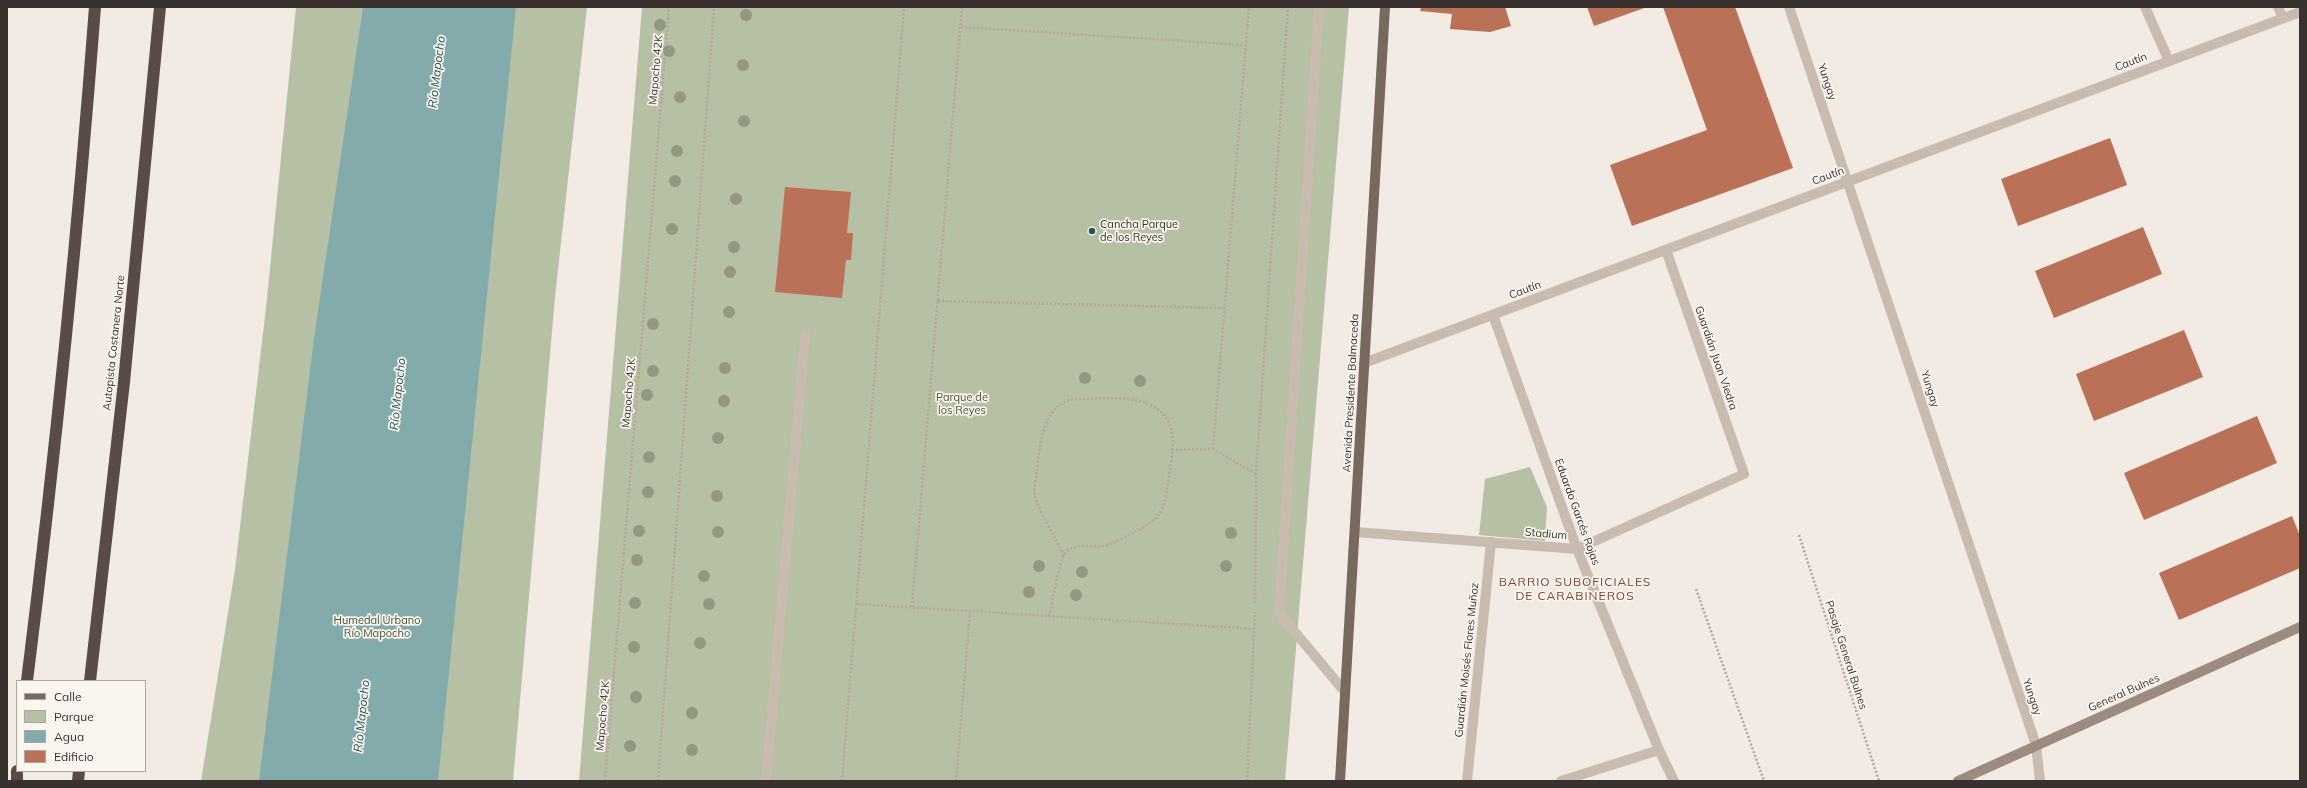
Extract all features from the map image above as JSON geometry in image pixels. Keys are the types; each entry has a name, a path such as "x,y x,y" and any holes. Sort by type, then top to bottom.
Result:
{"highway":[{"path":"27,680 65,358 84,150 95,7"},
{"name":"Autopista Costanera Norte","path":"90,680 124,382 161,8"}],"main road":[{"name":"Avenida Presidente Balmaceda","path":"1340,781 1384,7"}],"street":[{"path":"1319,7 1279,613 1345,692"},
{"name":"Yungay","path":"1789,7 2036,745 2040,781"},
{"path":"2145,7 2169,61"},
{"path":"2278,7 2283,18"},
{"name":"Cautín","path":"1364,363 2300,12"},
{"name":"Guardián Juan Viedra","path":"1666,250 1744,474"},
{"name":"Eduardo Garcés Rojas","path":"1493,315 1577,549 1659,750 1674,781"},
{"path":"766,781 805,336"},
{"name":"Stadium","path":"1355,532 1577,549 1744,474"},
{"name":"Guardián Moisés Flores Muñoz","path":"1467,781 1491,542"},
{"name":"General Bulnes","path":"1958,781 2300,627"},
{"path":"1561,781 1659,750"}],"path":[{"name":"Mapocho 42K","path":"605,781 669,7"},
{"path":"658,781 714,7"},
{"path":"842,781 904,7"},
{"path":"912,607 962,7"},
{"path":"1213,449 1249,7"},
{"path":"1247,781 1255,630 1256,474 1288,7"},
{"path":"961,27 1246,44"},
{"path":"938,301 1224,308"},
{"path":"1049,616 1064,555 1072,548 1085,545 1104,546 1140,530 1156,518 1166,497 1172,450 1172,434 1168,422 1159,411 1130,398 1073,399 1059,404 1049,417 1039,446 1035,495 1064,555"},
{"path":"1172,450 1213,449 1256,474"},
{"name":"Pasaje General Bulnes","path":"1799,535 1879,781"},
{"path":"1696,589 1764,781"},
{"path":"857,604 1255,630"},
{"path":"956,781 970,611"}],"green space":[{"name":"Humedal Urbano Río Mapocho","path":"296,7 587,7 555,297 513,781 201,781 235,569 266,308"},
{"name":"Parque de los Reyes","path":"642,7 1349,7 1285,781 579,781"},
{"path":"1530,467 1547,507 1545,541 1479,535 1485,479"}],"water":[{"name":"Río Mapocho","path":"363,7 516,7 438,781 259,781 314,338"}],"building":[{"path":"1421,7 1505,7 1511,26 1490,32 1450,29 1452,14 1420,11"},
{"path":"1587,7 1647,7 1594,26"},
{"path":"1663,7 1735,7 1793,168 1632,226 1610,165 1707,130"},
{"path":"2110,138 2127,185 2018,226 2001,179"},
{"path":"785,187 851,192 847,233 853,233 851,260 846,260 842,298 775,292"},
{"path":"2143,227 2162,274 2054,318 2035,271"},
{"path":"2184,330 2203,377 2094,421 2076,374"},
{"path":"2257,416 2277,463 2144,520 2124,473"},
{"path":"2292,516 2300,536 2300,568 2179,620 2159,573"}],"place":[{"name":"Cancha Parque de los Reyes","path":"1092,231"}],"district":[{"name":"BARRIO SUBOFICIALES DE CARABINEROS","path":"1575,589"}]}
